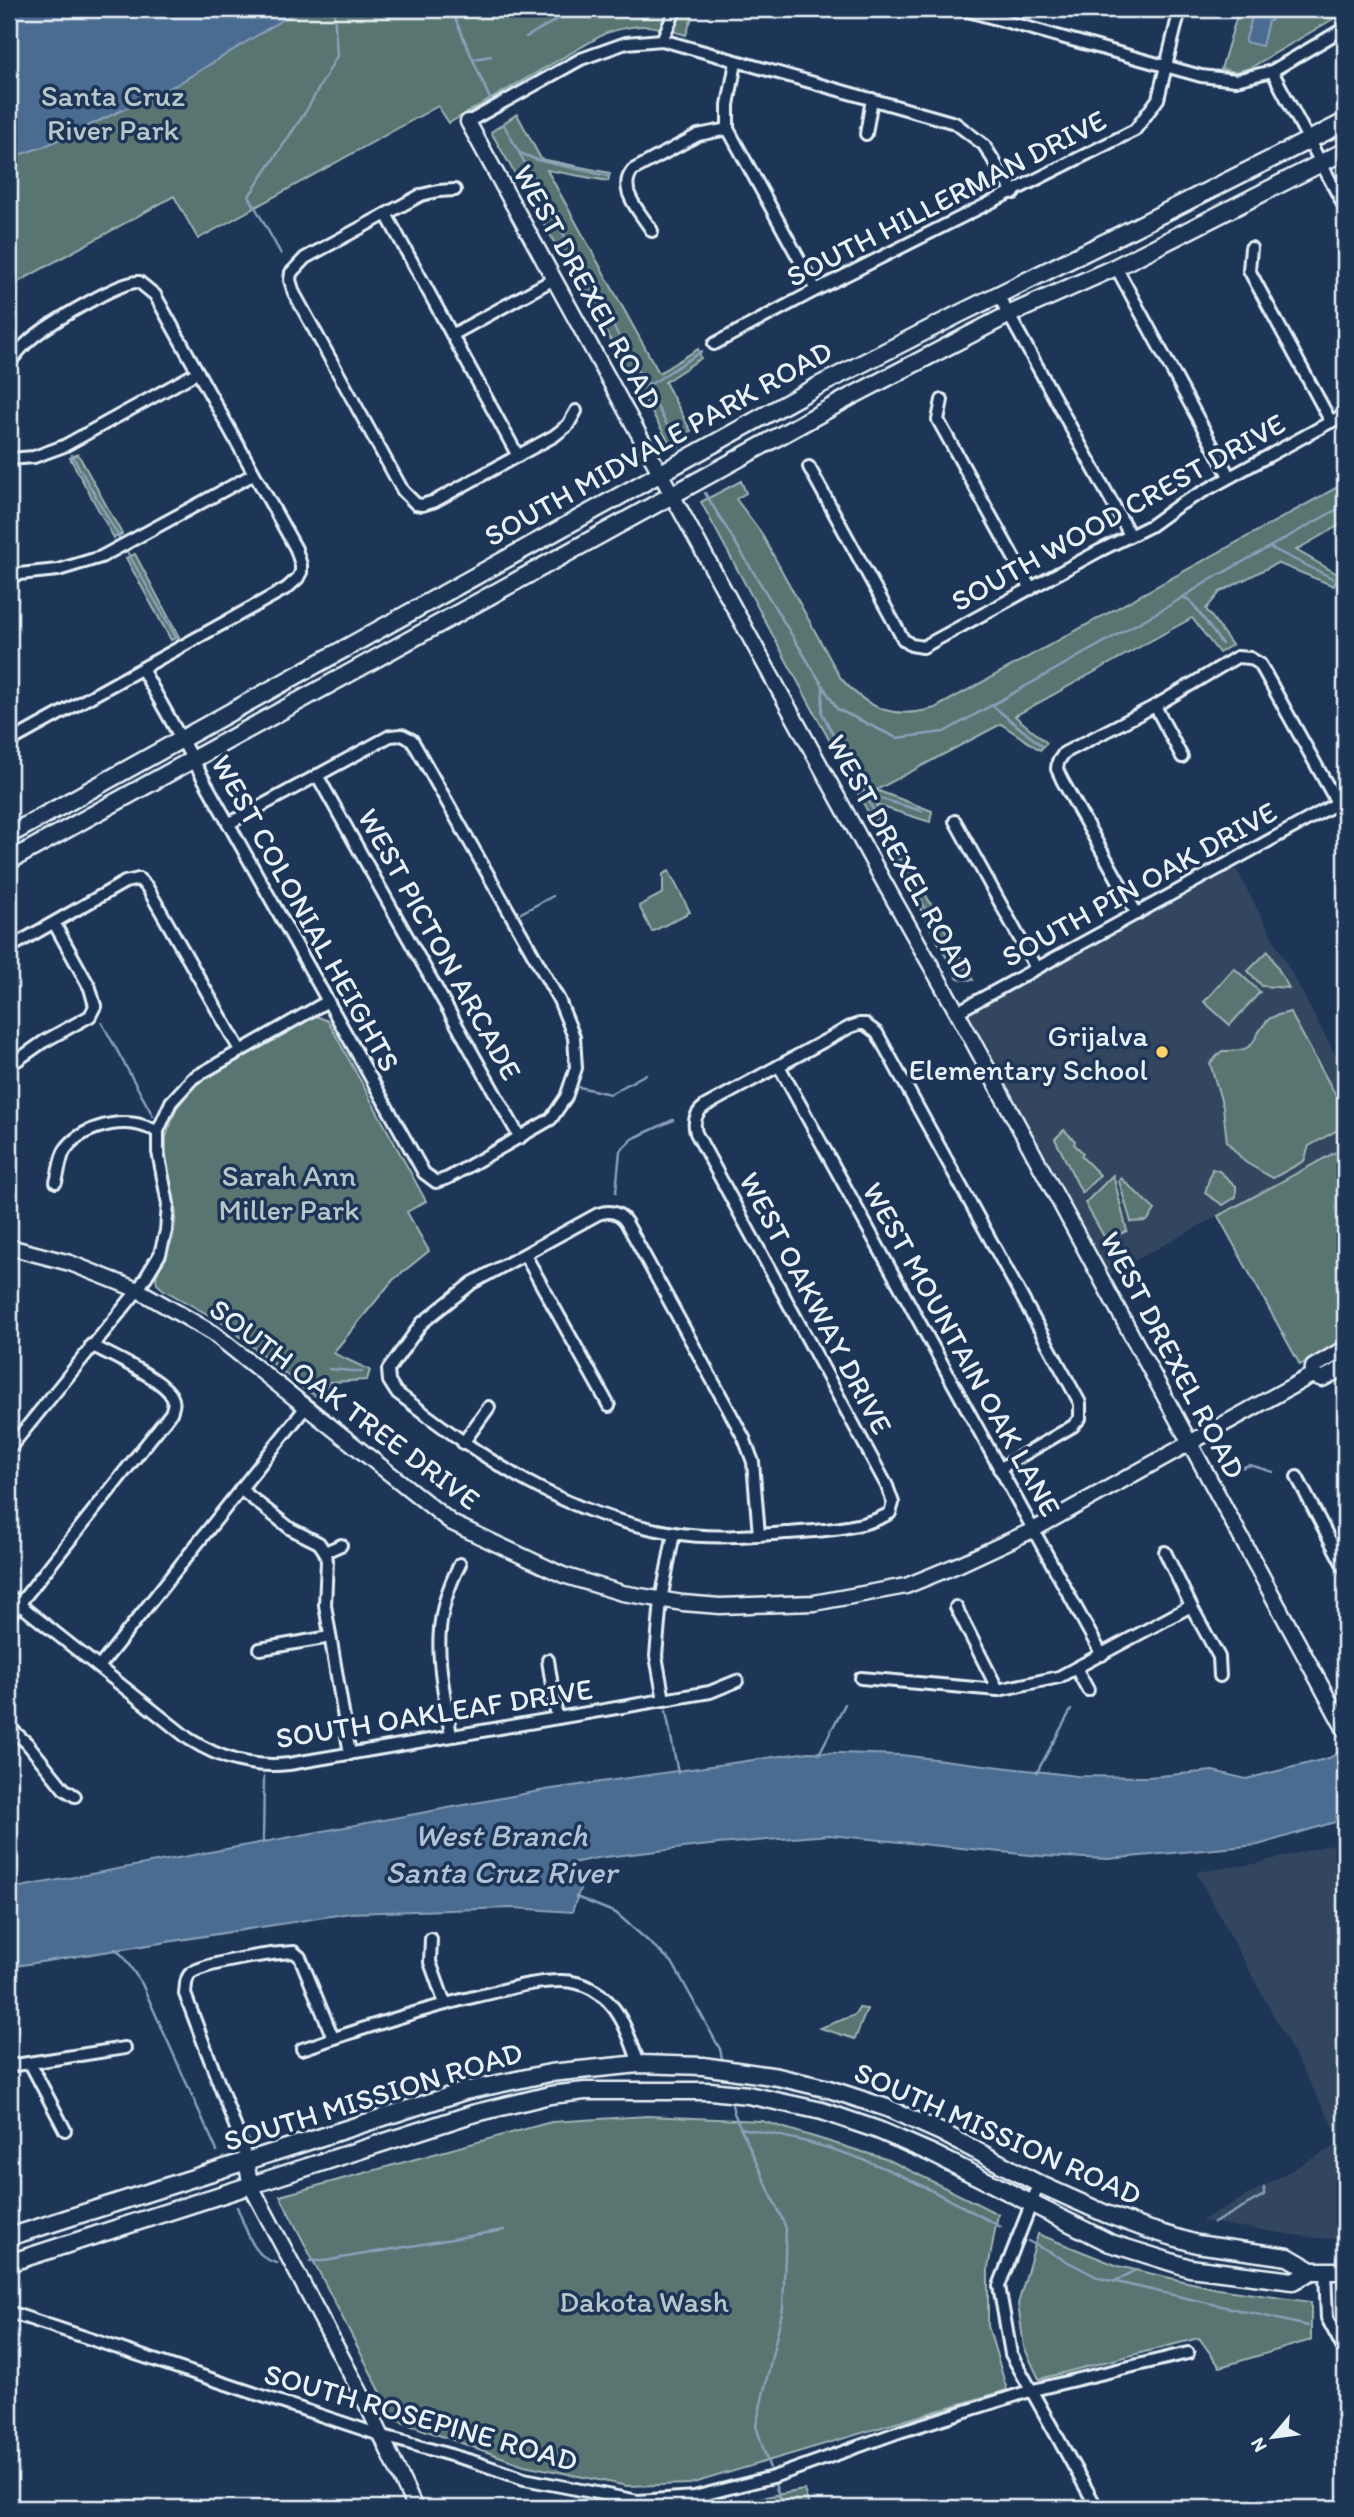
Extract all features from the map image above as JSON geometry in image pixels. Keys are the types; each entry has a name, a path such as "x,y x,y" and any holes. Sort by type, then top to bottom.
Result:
{"main road":[{"name":"SOUTH MIDVALE PARK ROAD","path":"9,861 850,397 1009,315 1115,267 1315,153 1345,122"},
{"name":"SOUTH MIDVALE PARK ROAD","path":"9,835 816,387 998,295 1315,153 1345,151"},
{"name":"SOUTH MISSION ROAD","path":"9,2238 452,2095 550,2073 639,2064 703,2066 778,2077 829,2089 887,2108 1106,2214 1197,2244 1288,2257 1319,2271"},
{"path":"503,2083 508,2105"},
{"name":"SOUTH MISSION ROAD","path":"9,2263 354,2151 508,2105 550,2095 585,2091 710,2091 748,2095 822,2111 878,2130 931,2153 1110,2242 1191,2268 1293,2281 1319,2271 1345,2271"}],"street":[{"path":"662,40 676,9"},
{"path":"961,9 1201,76 1236,80 1272,71 1345,29"},
{"name":"SOUTH HILLERMAN DRIVE","path":"714,344 1135,130 1158,99 1180,9"},
{"path":"468,122 582,59 626,43 662,40 955,123 984,145 1014,193"},
{"path":"736,62 728,105 728,129 816,290"},
{"path":"1272,71 1345,208"},
{"path":"866,134 872,99"},
{"name":"WEST DREXEL ROAD","path":"468,122 957,1012 1345,1730"},
{"path":"652,231 630,196 626,187 627,178 633,170 698,135 728,129"},
{"path":"454,190 429,192 305,258 286,271 301,305 403,491 416,504 429,504 562,431 576,411"},
{"path":"386,214 518,456"},
{"path":"1251,248 1249,270 1331,422"},
{"path":"1115,267 1229,476"},
{"path":"9,364 23,346 43,330 141,276 155,295 198,372 296,549 306,573 287,588 9,742"},
{"path":"452,335 554,279"},
{"path":"998,295 1130,535"},
{"path":"9,459 34,457 54,451 198,372"},
{"path":"942,400 938,420 1031,589"},
{"name":"SOUTH WOOD CREST DRIVE","path":"809,467 900,635 912,649 923,648 1150,526 1179,505 1229,476 1345,414"},
{"path":"9,575 58,570 101,557 254,474"},
{"path":"413,517 416,504"},
{"path":"1137,914 1062,780 1054,760 1237,657 1251,655 1260,664 1342,801 1345,817"},
{"name":"WEST COLONIAL HEIGHTS","path":"142,668 431,1183 448,1178 520,1138"},
{"path":"1154,706 1182,757"},
{"path":"228,824 390,736 404,732 415,743 559,1000 574,1037 576,1068 566,1097 551,1119 520,1138"},
{"name":"WEST PICTON ARCADE","path":"317,775 520,1138"},
{"name":"SOUTH PIN OAK DRIVE","path":"957,1012 1342,801"},
{"path":"955,821 1036,968"},
{"path":"9,948 139,875 240,1050"},
{"path":"9,1066 99,1008 54,923"},
{"path":"9,1449 138,1290 160,1254 166,1231 168,1204 158,1152 158,1131 171,1102 193,1078 328,1001"},
{"path":"779,1066 867,1020 877,1033 1067,1379 1085,1419 999,1469"},
{"name":"WEST OAKWAY DRIVE","path":"759,1535 818,1531 882,1518 895,1510 887,1486 696,1133 692,1120 705,1106 779,1066"},
{"name":"WEST MOUNTAIN OAK LANE","path":"779,1066 1102,1655"},
{"path":"56,1182 64,1152 74,1140 92,1130 115,1124 136,1124 158,1131"},
{"path":"613,1207 622,1217 744,1438 753,1462 759,1535 674,1533 588,1510 529,1485 463,1443 396,1392 384,1378 422,1323 472,1283 525,1255 613,1207"},
{"name":"SOUTH OAK TREE DRIVE","path":"9,1247 70,1263 138,1290 213,1333 452,1523 562,1576 622,1593 720,1606 814,1603 906,1586 1032,1530 1312,1375"},
{"path":"525,1255 609,1406"},
{"path":"9,1617 171,1413 177,1398 132,1366 91,1345"},
{"name":"SOUTH OAK TREE DRIVE","path":"1312,1375 1313,1367 1340,1351 1345,1351"},
{"name":"SOUTH OAK TREE DRIVE","path":"1312,1375 1322,1379 1345,1367"},
{"path":"99,1667 306,1407"},
{"path":"463,1443 489,1407"},
{"path":"1297,1477 1345,1569"},
{"path":"240,1489 291,1529 319,1544 325,1552 325,1605 350,1754"},
{"path":"664,1700 656,1656 661,1600 674,1533"},
{"path":"325,1552 341,1545"},
{"path":"1165,1552 1219,1657 1220,1676"},
{"path":"451,1736 439,1663 438,1630 450,1584 460,1564"},
{"name":"SOUTH OAKLEAF DRIVE","path":"9,1596 189,1739 225,1758 250,1765 276,1766 664,1700 710,1692 737,1681"},
{"path":"862,1678 998,1690 1059,1677 1191,1606"},
{"path":"956,1607 998,1690"},
{"path":"260,1649 330,1637"},
{"path":"548,1660 557,1718"},
{"path":"1076,1668 1088,1690"},
{"path":"9,1727 27,1742 57,1782 75,1796"},
{"path":"431,1938 430,1962 445,2004"},
{"path":"333,2038 300,1957 293,1952 216,1964 190,1974 187,1978 185,1994 242,2145 251,2186 315,2304 415,2508"},
{"path":"302,2049 445,2004 527,1984 562,1981 581,1984 610,2003 622,2020 639,2064"},
{"path":"9,2066 125,2048"},
{"path":"30,2063 65,2130"},
{"path":"1040,2184 999,2286 1012,2354 1097,2508"},
{"path":"1319,2271 1327,2318 1345,2352"},
{"name":"SOUTH ROSEPINE ROAD","path":"9,2312 380,2435 524,2479 638,2501 695,2503 899,2432 1033,2390 1188,2353"}],"shaded area":[{"name":"Grijalva Elementary School","path":"1236,869 1345,1073 1345,1147 1110,1274 969,1013"},
{"path":"1345,1841 1345,2239 1315,2238 1201,2221 1342,2142 1196,1872 1254,1864"}],"green space":[{"name":"Santa Cruz River Park","path":"9,9 695,9 686,35 646,26 628,27 606,33 449,123 438,106 198,239 174,196 9,287"},
{"path":"1239,9 1345,9 1345,12 1250,68 1235,72 1221,69"},
{"path":"517,114 541,159 610,173 608,181 547,170 659,373 698,349 701,358 665,382 691,431 670,444 491,132"},
{"path":"78,454 122,534 114,538 70,458"},
{"path":"741,481 746,493 736,499 760,531 840,677 871,704 882,709 906,713 935,708 1345,483 1345,522 1296,550 1339,575 1334,586 1277,563 1220,592 1206,609 1232,645 1219,653 1192,618 1015,716 1047,743 1040,750 1001,724 876,790 932,811 930,822 876,805 973,980 958,979 701,502"},
{"path":"135,554 179,637 171,640 126,558"},
{"path":"669,871 690,912 652,932 639,906 663,893 663,874"},
{"path":"1268,951 1289,988 1262,986 1248,971"},
{"path":"1234,968 1260,992 1230,1025 1204,1002"},
{"path":"1290,1012 1345,1112 1341,1128 1309,1146 1304,1161 1273,1178 1245,1162 1227,1142 1223,1107 1210,1063 1222,1051 1249,1047 1269,1019"},
{"name":"Sarah Ann Miller Park","path":"316,1016 328,1021 426,1201 407,1212 429,1251 393,1280 333,1353 370,1370 367,1380 330,1382 319,1398 304,1389 225,1324 164,1290 157,1284 156,1276 173,1238 176,1214 166,1166 166,1137 176,1109 195,1085"},
{"path":"1064,1130 1083,1153 1081,1156 1100,1175 1082,1193 1055,1139"},
{"path":"1343,1148 1345,1340 1300,1365 1218,1216"},
{"path":"1212,1169 1219,1171 1236,1186 1236,1197 1223,1205 1205,1193"},
{"path":"1113,1175 1127,1231 1106,1240 1085,1203"},
{"path":"1121,1178 1155,1210 1147,1221 1131,1222 1119,1181"},
{"path":"859,2008 867,2009 855,2039 820,2028 855,2015"},
{"name":"Dakota Wash","path":"647,2116 762,2121 889,2160 998,2214 988,2268 988,2326 1007,2390 690,2484 627,2486 524,2465 395,2420 280,2196 551,2122"},
{"path":"1038,2234 1118,2266 1218,2289 1311,2302 1311,2340 1220,2367 1199,2338 1039,2379 1024,2347 1018,2304"},
{"path":"804,2490 810,2508 710,2508 710,2507"}],"water":[{"path":"9,9 300,9 176,85 43,147 9,158"},
{"path":"1254,10 1273,15 1271,21 1268,21 1262,46 1245,42"},
{"name":"West Branch Santa Cruz River","path":"1345,1749 1345,1819 1258,1845 1108,1859 1040,1856 830,1835 718,1844 597,1858 557,1866 583,1880 572,1912 514,1908 350,1913 9,1967 9,1889 545,1790 808,1752 901,1755 1077,1776 1148,1777 1213,1771 1246,1779 1329,1758"}],"waterway":[{"path":"281,254 249,196 306,111 337,56 334,9"},
{"path":"451,9 490,99"},
{"path":"526,37 576,9"},
{"path":"474,59 491,56"},
{"path":"503,123 679,447"},
{"path":"520,153 537,160 608,176"},
{"path":"645,383 651,384 702,351"},
{"path":"72,455 120,539"},
{"path":"705,493 837,709 897,738 944,732 1345,505"},
{"path":"1269,547 1334,579"},
{"path":"128,553 176,637"},
{"path":"1182,597 1190,600 1222,644"},
{"path":"823,689 822,713 961,976"},
{"path":"993,706 1042,746"},
{"path":"865,794 922,811"},
{"path":"521,913 553,896"},
{"path":"102,1023 153,1116"},
{"path":"579,1087 610,1094 646,1074"},
{"path":"616,1192 620,1151 632,1139 673,1120"},
{"path":"329,1369 362,1372"},
{"path":"1224,1473 1250,1465 1273,1472"},
{"path":"819,1754 845,1704"},
{"path":"1037,1772 1071,1710"},
{"path":"666,1711 678,1773"},
{"path":"263,1843 264,1776"},
{"name":"Dakota Wash","path":"576,1897 616,1913 672,1962 720,2049 723,2063"},
{"path":"115,1949 142,1984 217,2151"},
{"name":"Dakota Wash","path":"731,2100 734,2113 786,2228 783,2308 756,2426 772,2475"},
{"path":"740,2128 801,2140 881,2166 1001,2227"},
{"path":"1214,2223 1264,2195 1264,2188"},
{"path":"237,2207 256,2248 261,2255 277,2263"},
{"path":"310,2261 324,2261 504,2230"},
{"path":"1028,2241 1099,2278 1308,2326"},
{"path":"1115,2281 1134,2271"},
{"name":"Dakota Wash","path":"774,2481 783,2508"}],"place":[{"name":"Grijalva Elementary School","path":"1162,1052"}]}
